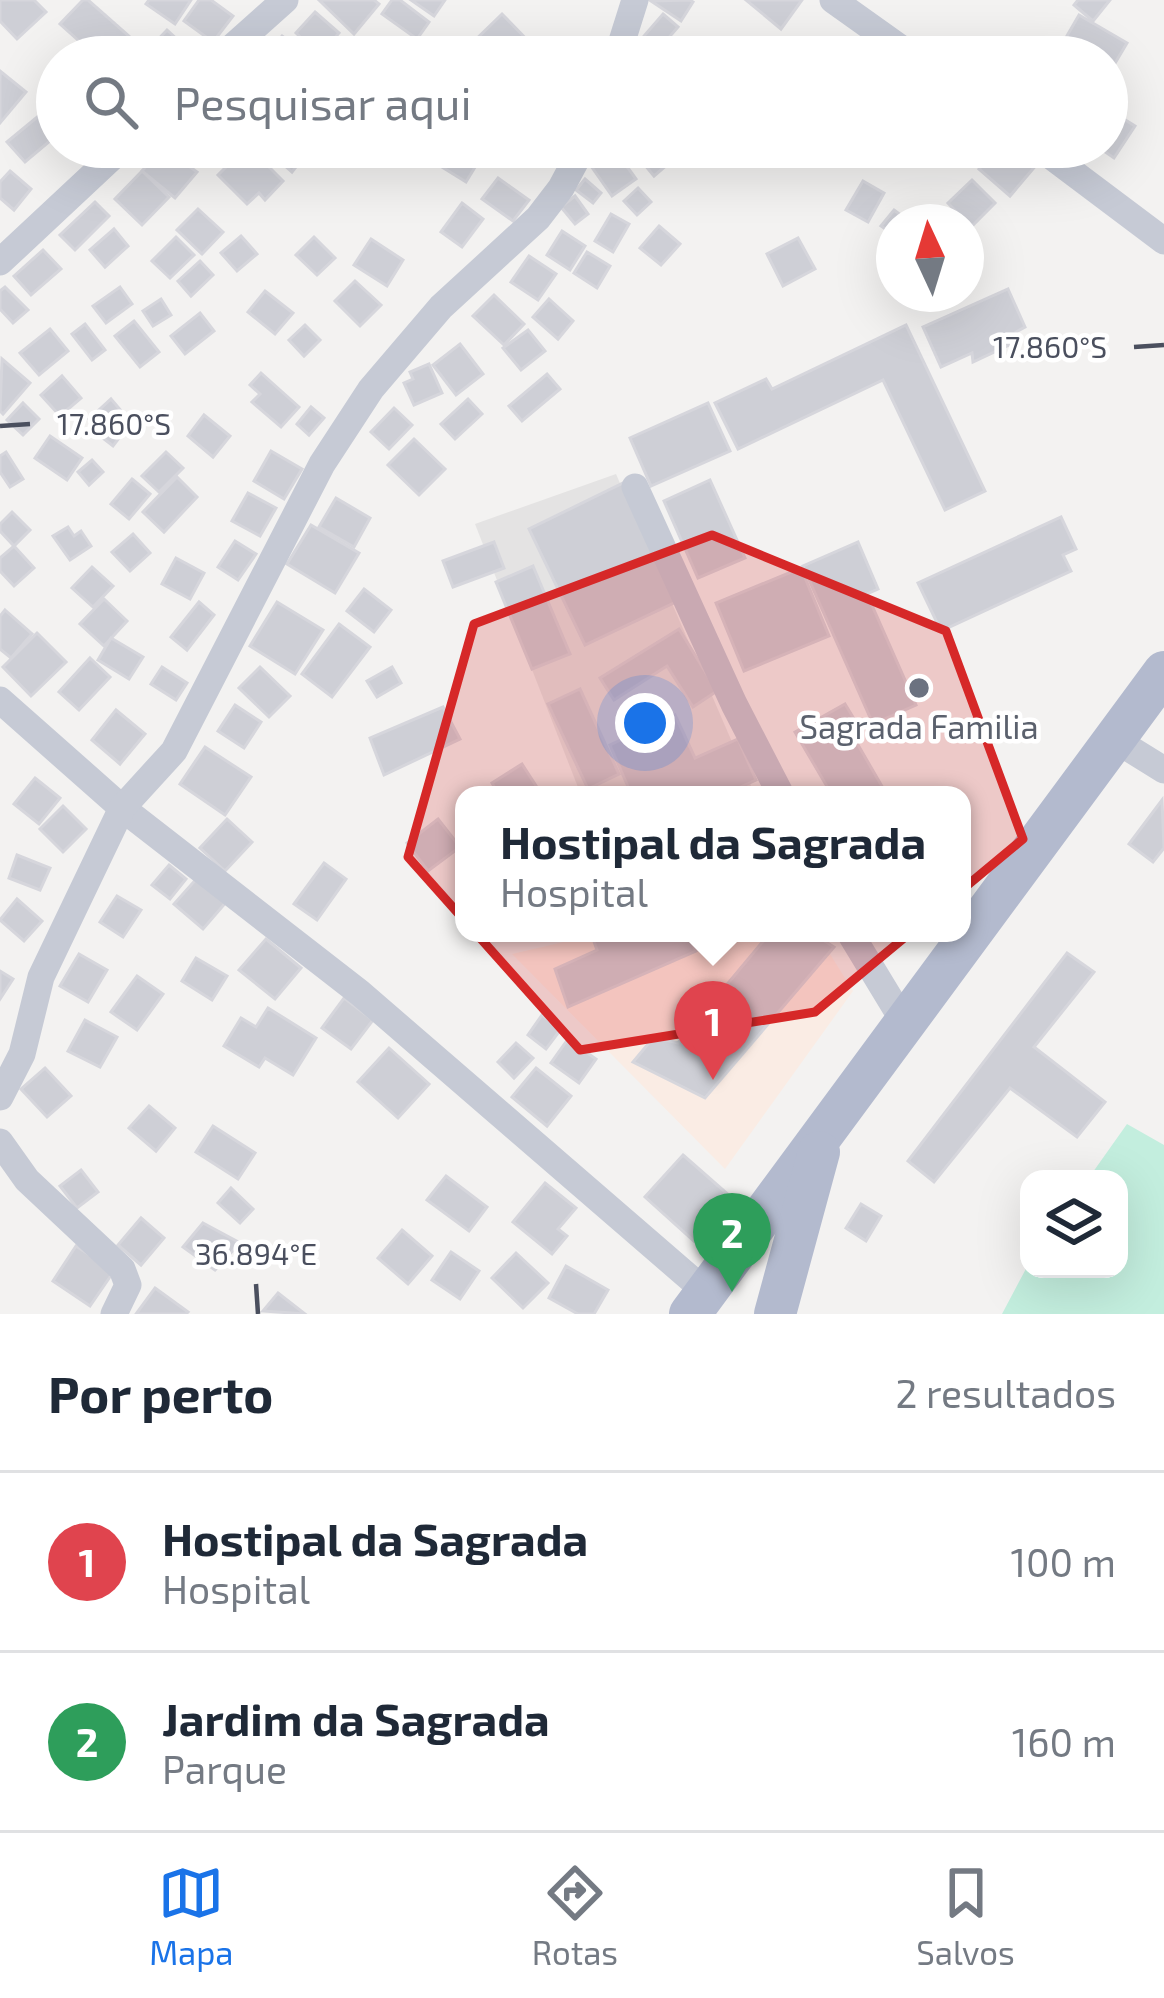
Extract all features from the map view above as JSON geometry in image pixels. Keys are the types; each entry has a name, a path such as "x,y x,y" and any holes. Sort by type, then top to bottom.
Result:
{"main road":[{"path":"971,932 1164,671"},
{"path":"698,1303 963,942"},
{"path":"775,1314 824,1133"}],"street":[{"path":"245,36 285,0"},
{"path":"624,36 635,0"},
{"path":"833,0 884,36"},
{"path":"0,262 101,168"},
{"path":"0,1097 22,1054 40,977 122,808 174,751 322,464 371,389 441,308 538,218 572,168"},
{"path":"1067,168 1164,241"},
{"path":"635,487 776,786"},
{"path":"0,700 122,808 360,993 698,1303"},
{"path":"1114,739 1164,770"},
{"path":"855,942 904,1022"},
{"path":"0,1142 27,1180 122,1269 128,1285 114,1314"}],"highlighted area":[{"path":"712,535 946,631 1023,839 815,1012 580,1050 408,857 474,624"}],"shaded area":[{"path":"616,474 751,786 577,786 475,524"},
{"path":"563,942 823,942 853,991 725,1169 512,954"}],"green space":[{"path":"1127,1124 1164,1145 1164,1314 1002,1314 1021,1278 1128,1278 1128,1170 1094,1170"}],"building":[{"path":"0,0 34,0 46,12 17,39 0,21"},
{"path":"88,0 129,36 73,36 60,24"},
{"path":"149,0 191,0 175,24 146,4"},
{"path":"199,0 211,0 233,16 218,36 205,36 184,21"},
{"path":"319,0 374,0 379,4 354,34"},
{"path":"392,0 400,0 429,22 419,36 413,36 382,14"},
{"path":"411,0 445,0 434,16"},
{"path":"690,0 681,21 651,1"},
{"path":"746,0 802,0 781,29"},
{"path":"1078,0 1110,0 1093,21 1074,5"},
{"path":"315,12 339,33 299,36 296,33"},
{"path":"502,14 523,36 479,36"},
{"path":"663,14 678,27 670,36 644,36"},
{"path":"1079,15 1115,36 1067,36"},
{"path":"0,71 26,92 0,123"},
{"path":"36,118 36,153 25,162 7,142"},
{"path":"192,168 197,172 175,198 142,171"},
{"path":"225,168 270,168 283,181 265,200 259,193 247,204 218,175"},
{"path":"444,168 475,168 466,182"},
{"path":"592,168 628,168 636,179 612,196"},
{"path":"980,168 1034,168 1010,196"},
{"path":"10,171 31,189 14,210 0,198 0,182"},
{"path":"142,171 169,197 142,225 115,199"},
{"path":"498,178 529,200 513,221 482,199"},
{"path":"585,179 601,193 593,203 576,190"},
{"path":"972,180 995,203 984,214 984,204 948,203"},
{"path":"863,181 884,193 868,222 846,210"},
{"path":"638,188 651,202 637,215 624,201"},
{"path":"575,196 588,214 575,224 561,207"},
{"path":"95,202 109,216 75,250 60,235"},
{"path":"462,203 483,219 462,247 441,232"},
{"path":"198,209 223,232 202,254 177,230"},
{"path":"611,214 629,224 613,252 595,241"},
{"path":"659,226 680,244 661,265 640,248"},
{"path":"114,229 128,246 105,267 90,250"},
{"path":"562,231 585,246 570,270 547,255"},
{"path":"241,236 257,254 237,271 221,253"},
{"path":"176,237 194,255 170,278 152,261"},
{"path":"314,237 335,258 317,275 296,255"},
{"path":"798,238 815,269 783,286 767,254"},
{"path":"371,239 403,260 387,286 354,265"},
{"path":"43,250 61,269 31,295 14,276"},
{"path":"587,252 610,266 597,288 574,273"},
{"path":"529,256 556,274 538,300 511,282"},
{"path":"200,261 213,275 191,296 178,281"},
{"path":"355,281 381,305 360,326 335,301"},
{"path":"5,287 28,310 13,323 0,309 0,291"},
{"path":"120,287 132,304 106,323 93,306"},
{"path":"1008,289 1025,327 1016,332 1020,340 973,362 972,353 941,367 923,327 957,312 984,312 984,300"},
{"path":"265,291 293,313 275,334 248,312"},
{"path":"494,295 524,324 504,345 473,316"},
{"path":"161,299 171,315 153,326 143,311"},
{"path":"549,299 573,321 558,339 533,317"},
{"path":"200,313 214,331 185,354 171,336"},
{"path":"134,321 159,352 140,367 115,336"},
{"path":"85,324 105,350 92,360 72,334"},
{"path":"305,325 320,340 304,356 289,340"},
{"path":"906,325 985,491 945,510 883,380 738,449 715,403 766,379 772,389"},
{"path":"50,329 68,351 39,375 20,353"},
{"path":"528,330 545,351 521,370 503,348"},
{"path":"460,344 483,374 456,395 433,365"},
{"path":"2,359 30,383 3,414 0,411"},
{"path":"429,364 442,393 414,405 404,383 413,379 410,372"},
{"path":"261,373 299,407 281,427 252,402 260,394 250,385"},
{"path":"547,374 560,389 522,421 509,406"},
{"path":"62,376 81,398 60,416 41,395"},
{"path":"111,399 123,413 101,432 89,419"},
{"path":"468,399 482,414 455,439 441,424"},
{"path":"23,403 39,419 23,435 7,420"},
{"path":"708,403 730,451 651,486 630,438"},
{"path":"311,407 324,418 309,435 297,424"},
{"path":"394,408 412,425 389,449 371,432"},
{"path":"204,415 230,436 213,457 188,436"},
{"path":"117,422 126,429 113,446 104,439"},
{"path":"50,436 82,458 67,480 35,458"},
{"path":"414,439 445,469 419,495 388,465"},
{"path":"271,451 302,469 284,499 254,481"},
{"path":"6,452 23,479 10,487 0,472 0,456"},
{"path":"166,452 183,468 159,492 142,476"},
{"path":"92,460 103,472 89,485 78,472"},
{"path":"177,477 197,497 164,532 143,512"},
{"path":"132,479 150,494 129,519 111,504"},
{"path":"710,480 745,558 698,578 664,501"},
{"path":"623,483 680,600 585,645 529,529"},
{"path":"248,493 276,508 260,536 232,521"},
{"path":"336,498 370,518 354,547 319,527"},
{"path":"12,512 30,530 14,546 0,531 0,524"},
{"path":"1061,517 1076,549 1063,555 1071,571 941,631 918,583"},
{"path":"311,525 359,553 335,593 287,564"},
{"path":"68,527 74,536 81,531 91,546 70,560 53,536"},
{"path":"133,534 150,553 130,571 112,552"},
{"path":"235,541 256,554 238,580 218,567"},
{"path":"494,542 504,568 453,587 443,561"},
{"path":"858,542 878,589 867,594 916,705 873,724 803,566"},
{"path":"14,546 34,568 14,586 0,571 0,558"},
{"path":"176,558 204,573 190,599 162,584"},
{"path":"533,566 570,654 532,669 496,582"},
{"path":"92,567 113,586 93,607 72,588"},
{"path":"801,568 829,636 744,671 716,603"},
{"path":"364,589 391,610 374,632 347,611"},
{"path":"104,599 127,621 104,646 80,624"},
{"path":"199,602 214,615 187,650 171,637"},
{"path":"277,602 323,630 295,674 250,646"},
{"path":"5,610 32,634 11,658 0,649 0,616"},
{"path":"339,624 370,647 332,697 302,674"},
{"path":"679,629 717,691 693,707 667,666 614,700 600,678"},
{"path":"37,633 66,662 31,696 3,667"},
{"path":"111,638 143,657 129,679 98,660"},
{"path":"90,658 110,677 79,710 59,692"},
{"path":"162,667 187,683 176,700 151,684"},
{"path":"260,667 290,696 269,717 239,688"},
{"path":"392,667 401,683 377,697 367,681"},
{"path":"580,689 619,774 587,786 548,704"},
{"path":"845,704 862,732 854,738 882,786 827,786 795,732"},
{"path":"235,705 261,722 244,748 218,731"},
{"path":"443,707 460,739 384,775 370,738"},
{"path":"116,710 145,734 120,764 92,740"},
{"path":"675,715 695,758 738,739 756,780 743,786 628,786 610,745"},
{"path":"205,747 251,777 225,815 180,784"},
{"path":"522,764 536,786 494,786"},
{"path":"35,778 60,798 39,824 14,804"},
{"path":"1162,800 1164,848 1153,862 1129,844"},
{"path":"63,806 86,829 63,852 40,829"},
{"path":"227,819 252,842 225,871 200,848"},
{"path":"438,819 455,841 455,851 428,871 407,843"},
{"path":"17,855 50,868 40,890 9,878"},
{"path":"324,863 346,879 317,920 294,904"},
{"path":"169,865 186,879 170,899 152,885"},
{"path":"199,876 228,900 203,929 174,904"},
{"path":"117,896 141,910 123,937 100,922"},
{"path":"17,899 42,921 24,941 0,920"},
{"path":"266,939 301,968 275,999 239,970"},
{"path":"594,942 692,942 696,951 568,1007 555,969 597,950"},
{"path":"762,942 826,942 834,947 705,1098 633,1062 654,1037 678,1043"},
{"path":"1067,953 1094,972 1034,1047 1105,1102 1077,1137 1010,1088 934,1182 908,1161"},
{"path":"79,954 107,970 88,1002 60,986"},
{"path":"196,958 227,976 212,1000 182,981"},
{"path":"0,971 13,979 0,999"},
{"path":"137,976 163,994 137,1030 111,1012"},
{"path":"344,998 373,1020 351,1049 322,1028"},
{"path":"268,1008 316,1038 293,1075 265,1058 259,1067 224,1046 241,1018 256,1027"},
{"path":"542,1015 561,1029 546,1049 528,1035"},
{"path":"85,1020 117,1037 100,1067 68,1051"},
{"path":"568,1039 596,1059 579,1083 551,1063"},
{"path":"516,1043 533,1058 514,1078 498,1062"},
{"path":"389,1048 429,1084 398,1118 358,1082"},
{"path":"45,1068 71,1096 47,1117 21,1089"},
{"path":"536,1068 571,1096 547,1126 512,1097"},
{"path":"149,1106 175,1128 156,1151 129,1128"},
{"path":"213,1126 255,1153 238,1179 196,1152"},
{"path":"683,1155 732,1198 694,1241 645,1197"},
{"path":"81,1170 98,1192 77,1208 60,1186"},
{"path":"446,1176 487,1207 469,1231 427,1200"},
{"path":"545,1183 576,1208 558,1229 567,1236 552,1254 513,1222"},
{"path":"231,1188 253,1209 240,1223 218,1203"},
{"path":"861,1204 881,1216 866,1241 846,1228"},
{"path":"141,1218 164,1238 141,1265 118,1245"},
{"path":"203,1223 240,1243 215,1270 183,1247"},
{"path":"402,1230 432,1256 408,1284 378,1258"},
{"path":"76,1246 114,1271 90,1306 53,1281"},
{"path":"451,1252 479,1271 460,1299 432,1280"},
{"path":"516,1253 548,1283 523,1308 492,1278"},
{"path":"566,1266 608,1290 594,1314 578,1314 549,1298"},
{"path":"155,1288 188,1312 136,1314"},
{"path":"278,1293 305,1314 263,1311"}],"place":[{"name":"Sagrada Familia","path":"919,688"},
{"name":"Hostipal da Sagrada","path":"713,1080"},
{"name":"Jardim da Sagrada","path":"732,1292"}]}
